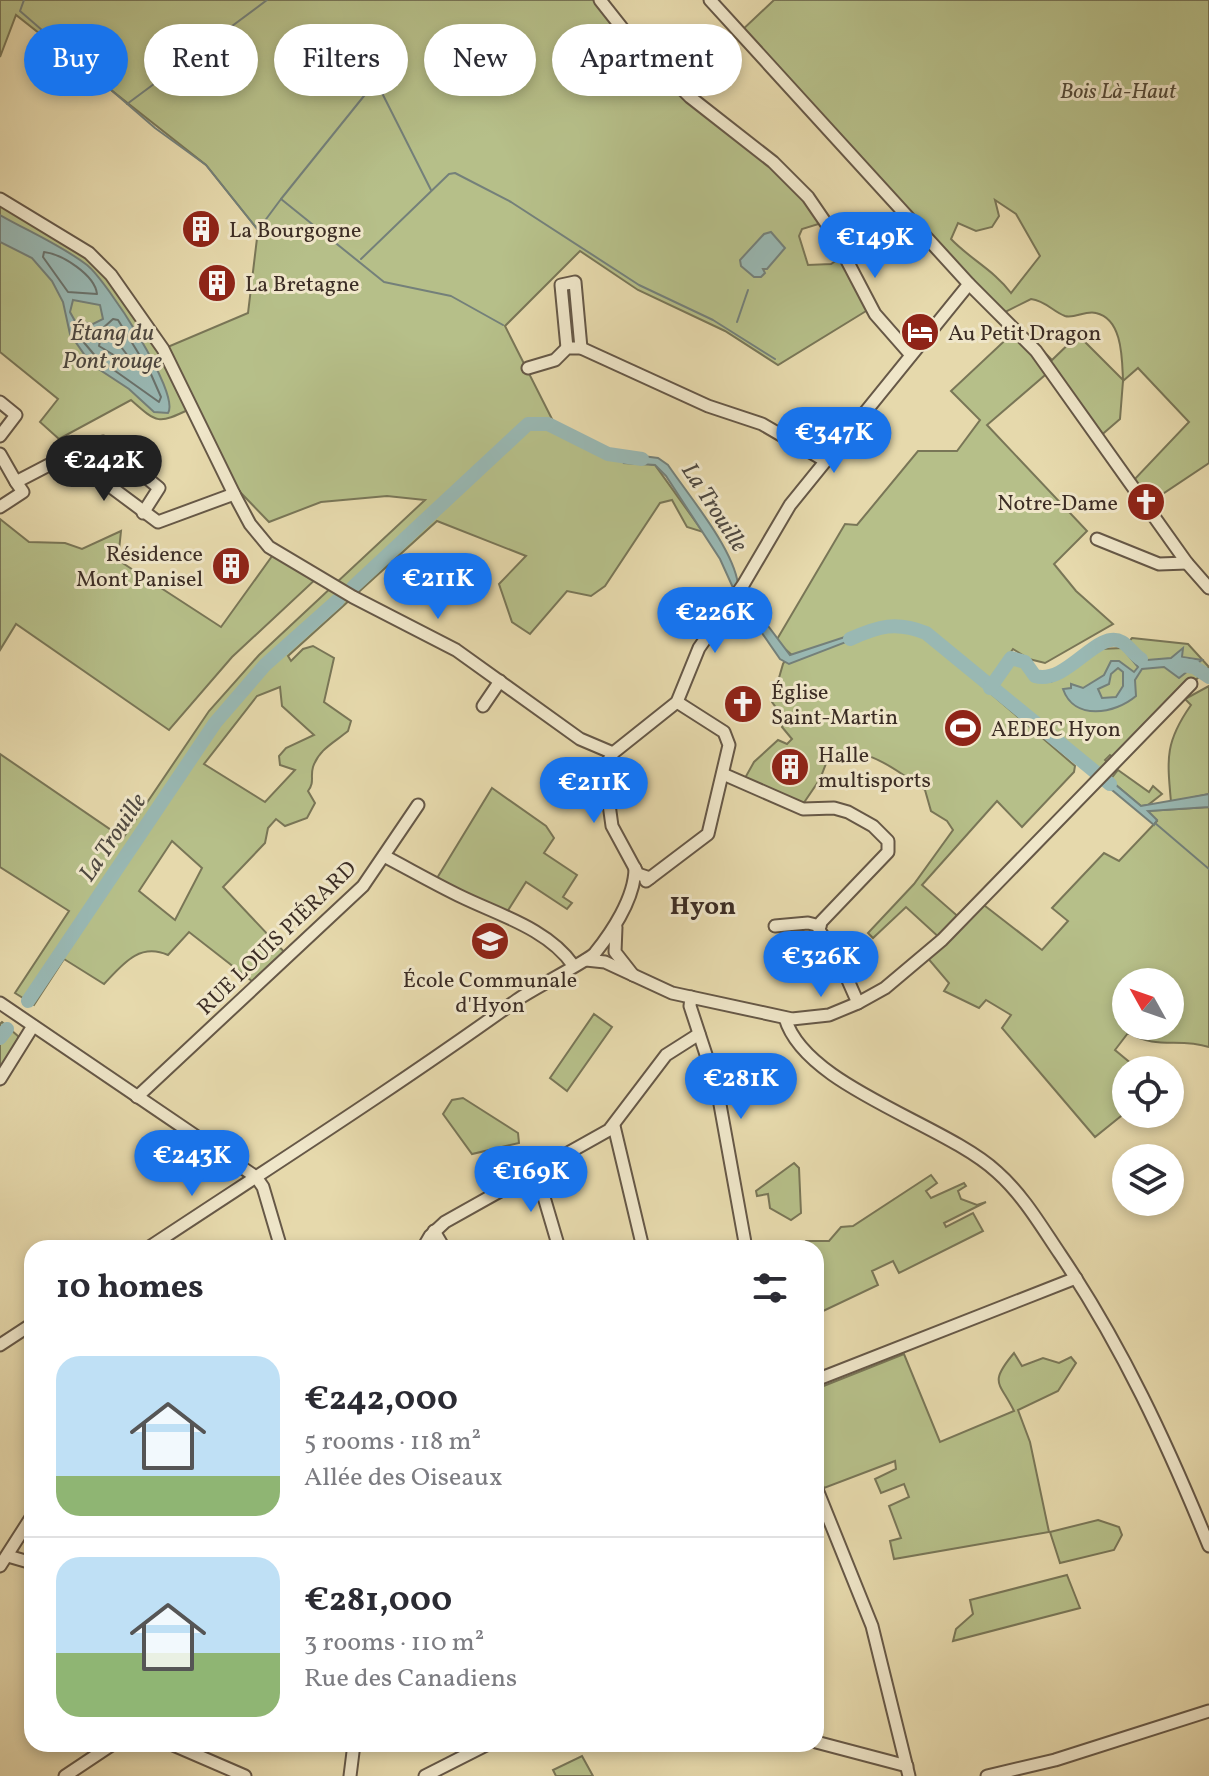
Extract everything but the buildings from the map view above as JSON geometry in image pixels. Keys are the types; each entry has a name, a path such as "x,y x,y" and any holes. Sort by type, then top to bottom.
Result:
{"street":[{"path":"600,0 626,33 690,97 773,162 808,197 832,232 875,314 911,355"},
{"path":"710,0 969,284 1045,362 1187,563 1209,588"},
{"path":"0,199 89,253 111,275 163,349 250,524 269,547 353,597 456,650 580,739 613,753"},
{"path":"567,348 561,285 575,282 581,348"},
{"path":"604,768 613,753 677,702 689,666 743,585 784,515 824,460 969,284"},
{"path":"528,368 555,360 567,348 581,348 708,406 762,424 824,460"},
{"path":"0,402 16,415 0,436"},
{"path":"16,482 68,455 103,442 159,488 143,513"},
{"path":"0,454 23,492 0,507"},
{"path":"68,455 143,513 162,522 200,504 234,494"},
{"path":"1097,539 1156,566 1187,563"},
{"path":"483,706 500,681"},
{"path":"596,958 672,993 785,1018 829,1015 858,1003 916,965 1191,684"},
{"path":"160,1240 393,1089 540,984 573,965 596,958 611,960 616,923 641,873 708,834 729,745 724,732 677,702"},
{"path":"580,739 604,768 612,826 641,873"},
{"path":"723,774 803,809 834,808 848,812 873,826 888,841 888,852 820,926"},
{"path":"384,856 418,805"},
{"name":"RUE LOUIS PIÉRARD","path":"137,1097 363,886 384,856 461,897 517,921 565,953 573,965"},
{"path":"628,896 641,873"},
{"path":"775,925 808,923 820,926"},
{"path":"820,926 823,938 839,960 858,1003"},
{"path":"596,958 599,945 611,947 633,975"},
{"path":"691,997 699,1034 717,1088 745,1240"},
{"path":"5,1006 256,1177 263,1187 279,1240"},
{"path":"785,1018 801,1047 817,1065 965,1148 995,1169 1027,1205 1110,1332 1153,1412 1209,1546"},
{"path":"0,1079 33,1026"},
{"path":"428,1240 434,1231 614,1126 666,1055 699,1034"},
{"path":"614,1126 641,1240"},
{"path":"536,1170 557,1240"},
{"path":"434,1231 439,1240"},
{"path":"824,1377 1076,1278"},
{"path":"0,1345 24,1329"},
{"path":"824,1507 869,1618 908,1771"},
{"path":"24,1529 4,1561 24,1562"},
{"path":"987,1776 1055,1760 1209,1711"},
{"path":"824,1745 908,1771"},
{"path":"65,1776 101,1752"},
{"path":"190,1752 245,1776"},
{"path":"350,1776 353,1752"},
{"path":"425,1776 472,1752"}],"green space":[{"path":"0,0 600,0 622,24 552,24 552,96 689,96 773,162 825,222 802,229 799,236 808,265 831,264 842,257 871,308 778,365 725,331 638,290 580,251 505,326 556,427 608,454 605,457 655,465 703,532 687,527 672,500 660,503 605,586 591,596 567,591 530,634 512,622 499,584 526,556 437,521 288,656 291,661 303,649 313,646 334,658 324,702 351,721 348,731 323,751 316,761 308,791 315,803 307,818 285,826 276,819 268,828 265,843 223,887 288,956 257,985 189,932 168,955 148,951 140,953 104,984 64,959 34,1005 15,993 69,911 0,867 0,754 123,838 209,711 259,655 425,500 387,496 321,502 269,522 240,492 234,494 190,409 159,419 147,414 131,400 59,439 40,422 58,399 0,352 0,199 97,259 163,349 248,313 258,230 206,165 119,96 128,96 128,24 27,24 16,15 0,57","holes":["280,687 282,706 314,735 286,748 279,756 280,765 295,770 265,802 204,764 257,696","172,841 202,868 175,920 139,891"]},
{"name":"Bois Là-Haut","path":"774,0 1209,0 1209,463 1146,505 1131,483 1189,422 1138,368 1123,381 1120,419 1098,438 1051,370 987,425 1087,531 1054,564 1076,591 1113,624 1045,663 1029,659 1013,649 989,682 974,679 1075,766 1074,772 1022,827 997,801 922,885 962,920 980,902 1042,950 1068,921 1052,908 1104,853 1119,861 1157,821 1147,811 1209,807 1209,1047 1146,1040 1184,1040 1184,968 1112,968 1112,1040 1123,1040 1115,1050 1122,1056 1112,1056 1112,1123 1095,1137 1002,1028 1011,1015 986,1000 979,1008 944,991 949,983 926,956 942,940 906,907 873,938 868,933 914,884 953,830 947,821 931,811 925,790 890,766 852,753 827,761 820,779 801,807 745,778 754,762 778,740 787,744 792,739 782,727 785,720 772,702 783,664 786,659 793,661 826,646 793,656 776,641 845,524 857,525 918,451 957,451 980,420 951,391 1014,332 742,36 742,30","holes":["995,200 1016,214 1040,256 1011,293 998,278 951,239 958,223 976,231 992,227 999,216","1031,299 1065,316 1092,312 1105,317 1119,341 1123,380 1078,335 1052,360 1005,312"]},
{"path":"0,519 29,542 65,543 82,549 121,531 118,560 221,627 275,552 318,577 232,657 169,730 16,624 0,650"},
{"path":"1132,638 1188,644 1209,667 1115,759 1110,755 1105,760 1109,764 1099,772 995,684 1010,662 1023,663 1032,678 1051,682 1099,649 1123,648"},
{"path":"1209,686 1209,794 1171,802 1170,751 1176,730 1191,705 1185,699"},
{"path":"1118,770 1149,792 1153,786 1162,794 1148,805 1141,806 1110,780"},
{"path":"492,788 546,826 554,838 544,853 577,875 563,897 572,903 567,909 526,882 505,915 434,883"},
{"path":"594,1014 612,1027 567,1091 550,1078"},
{"path":"2,1022 19,1037 0,1070 0,1024"},
{"path":"463,1098 518,1133 519,1143 472,1154 443,1114 452,1100"},
{"path":"794,1163 799,1168 801,1213 791,1220 770,1208 768,1194 757,1196 756,1191"},
{"path":"931,1175 937,1183 926,1191 931,1198 964,1183 966,1186 958,1191 961,1199 977,1205 986,1202 944,1223 946,1227 973,1213 983,1231 899,1273 893,1261 872,1271 878,1285 824,1311 824,1241 829,1241 841,1227 853,1226"},
{"path":"1014,1353 1022,1366 1043,1358 1059,1363 1071,1357 1076,1363 1058,1391 1018,1410 1030,1442 1049,1532 894,1559 890,1541 901,1538 889,1506 909,1497 904,1484 881,1493 875,1479 896,1469 895,1461 824,1488 824,1386 904,1354 940,1442 1014,1411 999,1383 1001,1371"},
{"path":"1098,1520 1119,1527 1122,1535 1114,1550 1060,1563 1050,1532"},
{"path":"1067,1575 1080,1608 953,1641 956,1629 973,1614 970,1600"},
{"path":"582,1756 593,1776 556,1776 553,1770"}],"water":[{"name":"Étang du Pont rouge","path":"0,215 87,265 110,292 140,338 164,384 169,402 168,413 154,412 129,389 91,364 70,334 63,302 52,281 32,258 0,242","holes":["73,300 100,305 103,319 93,324 75,321 70,312"]},
{"path":"771,232 785,248 767,269 763,269 765,273 761,277 754,277 741,266 740,260 764,234"},
{"path":"627,454 658,458 668,465 728,555 738,584 734,590 720,559 666,476 655,465 624,463"},
{"path":"744,594 790,655 866,630 867,634 789,664 780,659 739,600"},
{"path":"1129,645 1147,660 1171,658 1183,648 1182,657 1202,660 1179,678 1164,667 1142,669 1135,680 1136,696 1107,710 1085,710 1068,699 1063,689 1071,688 1071,684 1083,688 1104,675 1111,661 1119,661 1134,672 1138,667 1124,650","holes":["1118,668 1123,672 1123,686 1116,697 1102,698 1098,689 1109,684 1111,674"]},
{"path":"1104,775 1141,806 1209,794 1209,807 1148,811 1157,820 1154,825 1100,780"}],"waterway":[{"path":"24,0 20,11 155,128 206,165 258,230 281,199 384,282 451,296 503,325"},
{"path":"127,104 267,0"},
{"path":"281,199 372,86 381,91 431,190"},
{"path":"361,259 449,174 455,173 511,202 639,285 713,320 775,359"},
{"path":"737,322 748,290"},
{"name":"La Trouille","path":"353,587 528,424 548,424 608,454 642,459"},
{"name":"La Trouille","path":"28,1001 215,723 265,665 338,600"},
{"name":"La Trouille","path":"850,639 896,626 926,633 1110,784"},
{"name":"La Trouille","path":"990,688 1011,658 1025,662 1035,676 1047,677 1059,673 1092,649 1112,640 1122,642 1141,659"},
{"name":"La Trouille","path":"1177,664 1194,667 1209,677"},
{"path":"1155,823 1209,869"},
{"name":"La Trouille","path":"0,1038 7,1029"}],"place":[{"name":"La Bourgogne","path":"201,229"},
{"name":"La Bretagne","path":"217,283"},
{"name":"Au Petit Dragon","path":"920,332"},
{"name":"Notre-Dame","path":"1146,502"},
{"name":"Résidence Mont Panisel","path":"231,566"},
{"name":"Église Saint-Martin","path":"743,704"},
{"name":"AEDEC Hyon","path":"963,728"},
{"name":"Halle multisports","path":"790,767"},
{"name":"École Communale d'Hyon","path":"490,941"}],"district":[{"name":"Hyon","path":"703,905"}]}
